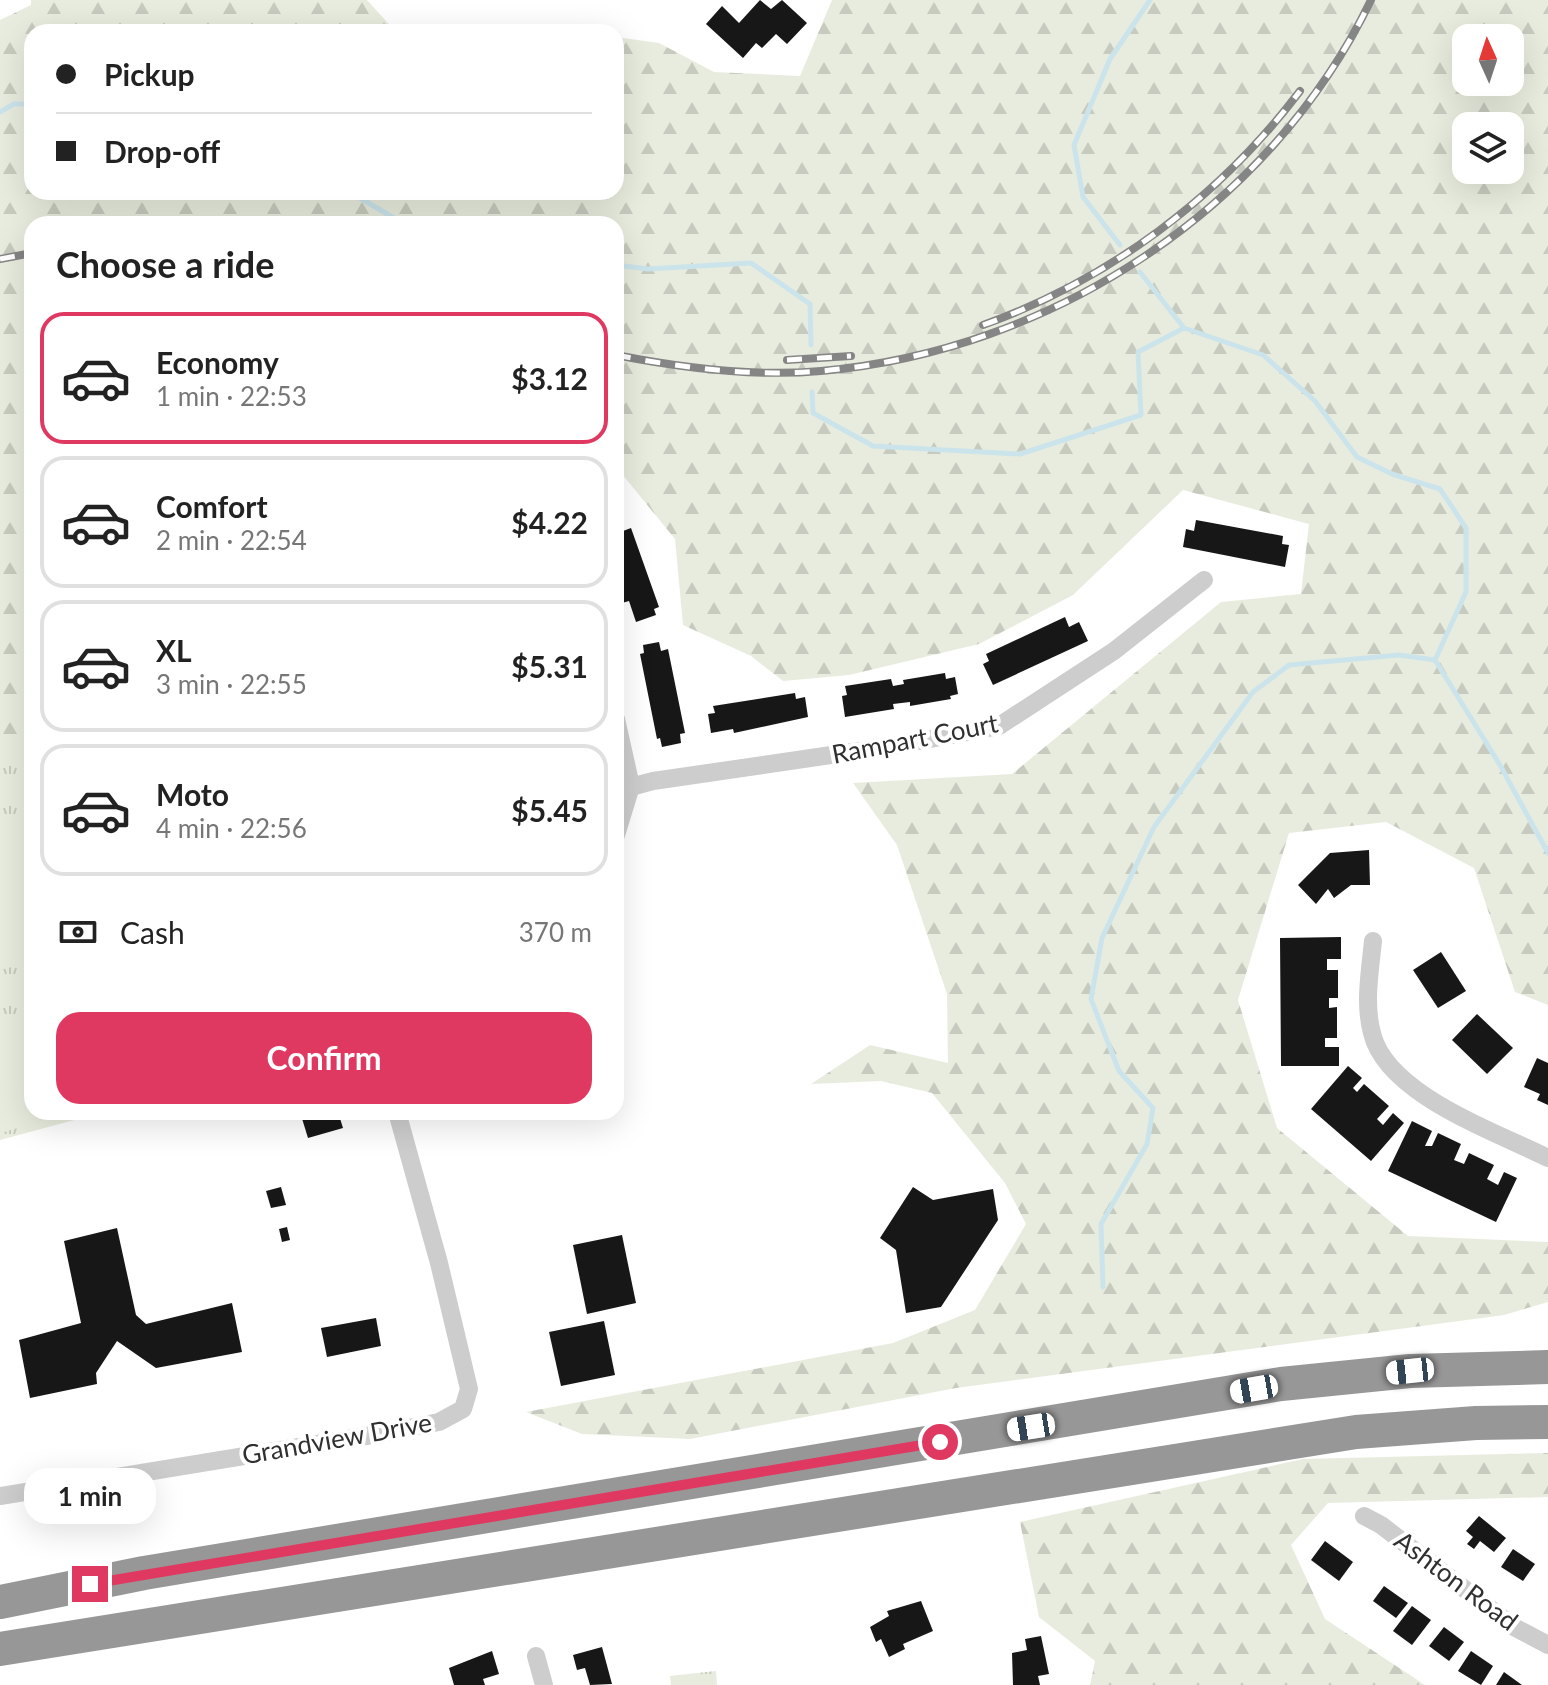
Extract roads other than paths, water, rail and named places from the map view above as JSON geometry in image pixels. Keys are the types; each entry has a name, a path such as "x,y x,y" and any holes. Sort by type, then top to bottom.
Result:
{"highway":[{"path":"0,1602 144,1573 1281,1384 1410,1371 1548,1367"},
{"path":"0,1649 1356,1432 1548,1422"},
{"path":"0,1669 161,1638 284,1603"}],"street":[{"name":"Rampart Court","path":"624,789 999,726 1114,651 1204,580"},
{"path":"1373,941 1368,1011 1372,1035 1387,1064 1407,1084 1433,1100 1548,1158"},
{"name":"Grandview Drive","path":"0,1496 372,1435 439,1422 463,1409 469,1389 439,1263 399,1120"},
{"name":"Ashton Road","path":"1364,1516 1381,1525 1514,1627 1548,1645"},
{"path":"536,1656 544,1685"}],"waterway":[{"path":"1120,245 1083,197 1074,145 1110,59 1150,0"},
{"path":"0,112 14,104 24,104"},
{"path":"364,200 390,216"},
{"path":"624,266 648,269 751,263 810,304 811,345"},
{"path":"1140,272 1184,328 1263,355 1315,401 1357,457 1392,474 1440,489 1466,528 1466,592 1435,660"},
{"path":"812,392 813,413 873,446 1020,454 1141,415 1138,352 1184,328"},
{"path":"1103,1287 1101,1224 1147,1144 1153,1108 1119,1071 1091,999 1102,938 1154,827 1253,692 1289,665 1399,655 1435,660"},
{"path":"1435,660 1500,765 1548,853"}],"railway":[{"path":"624,356 718,370 770,373 821,371 906,358 989,334 1069,300 1144,257 1213,204 1275,144 1328,75 1371,0"},
{"path":"983,325 1074,284 1159,231 1234,166 1269,130 1300,91"},
{"path":"0,259 24,254"},
{"path":"787,360 851,356"}]}
